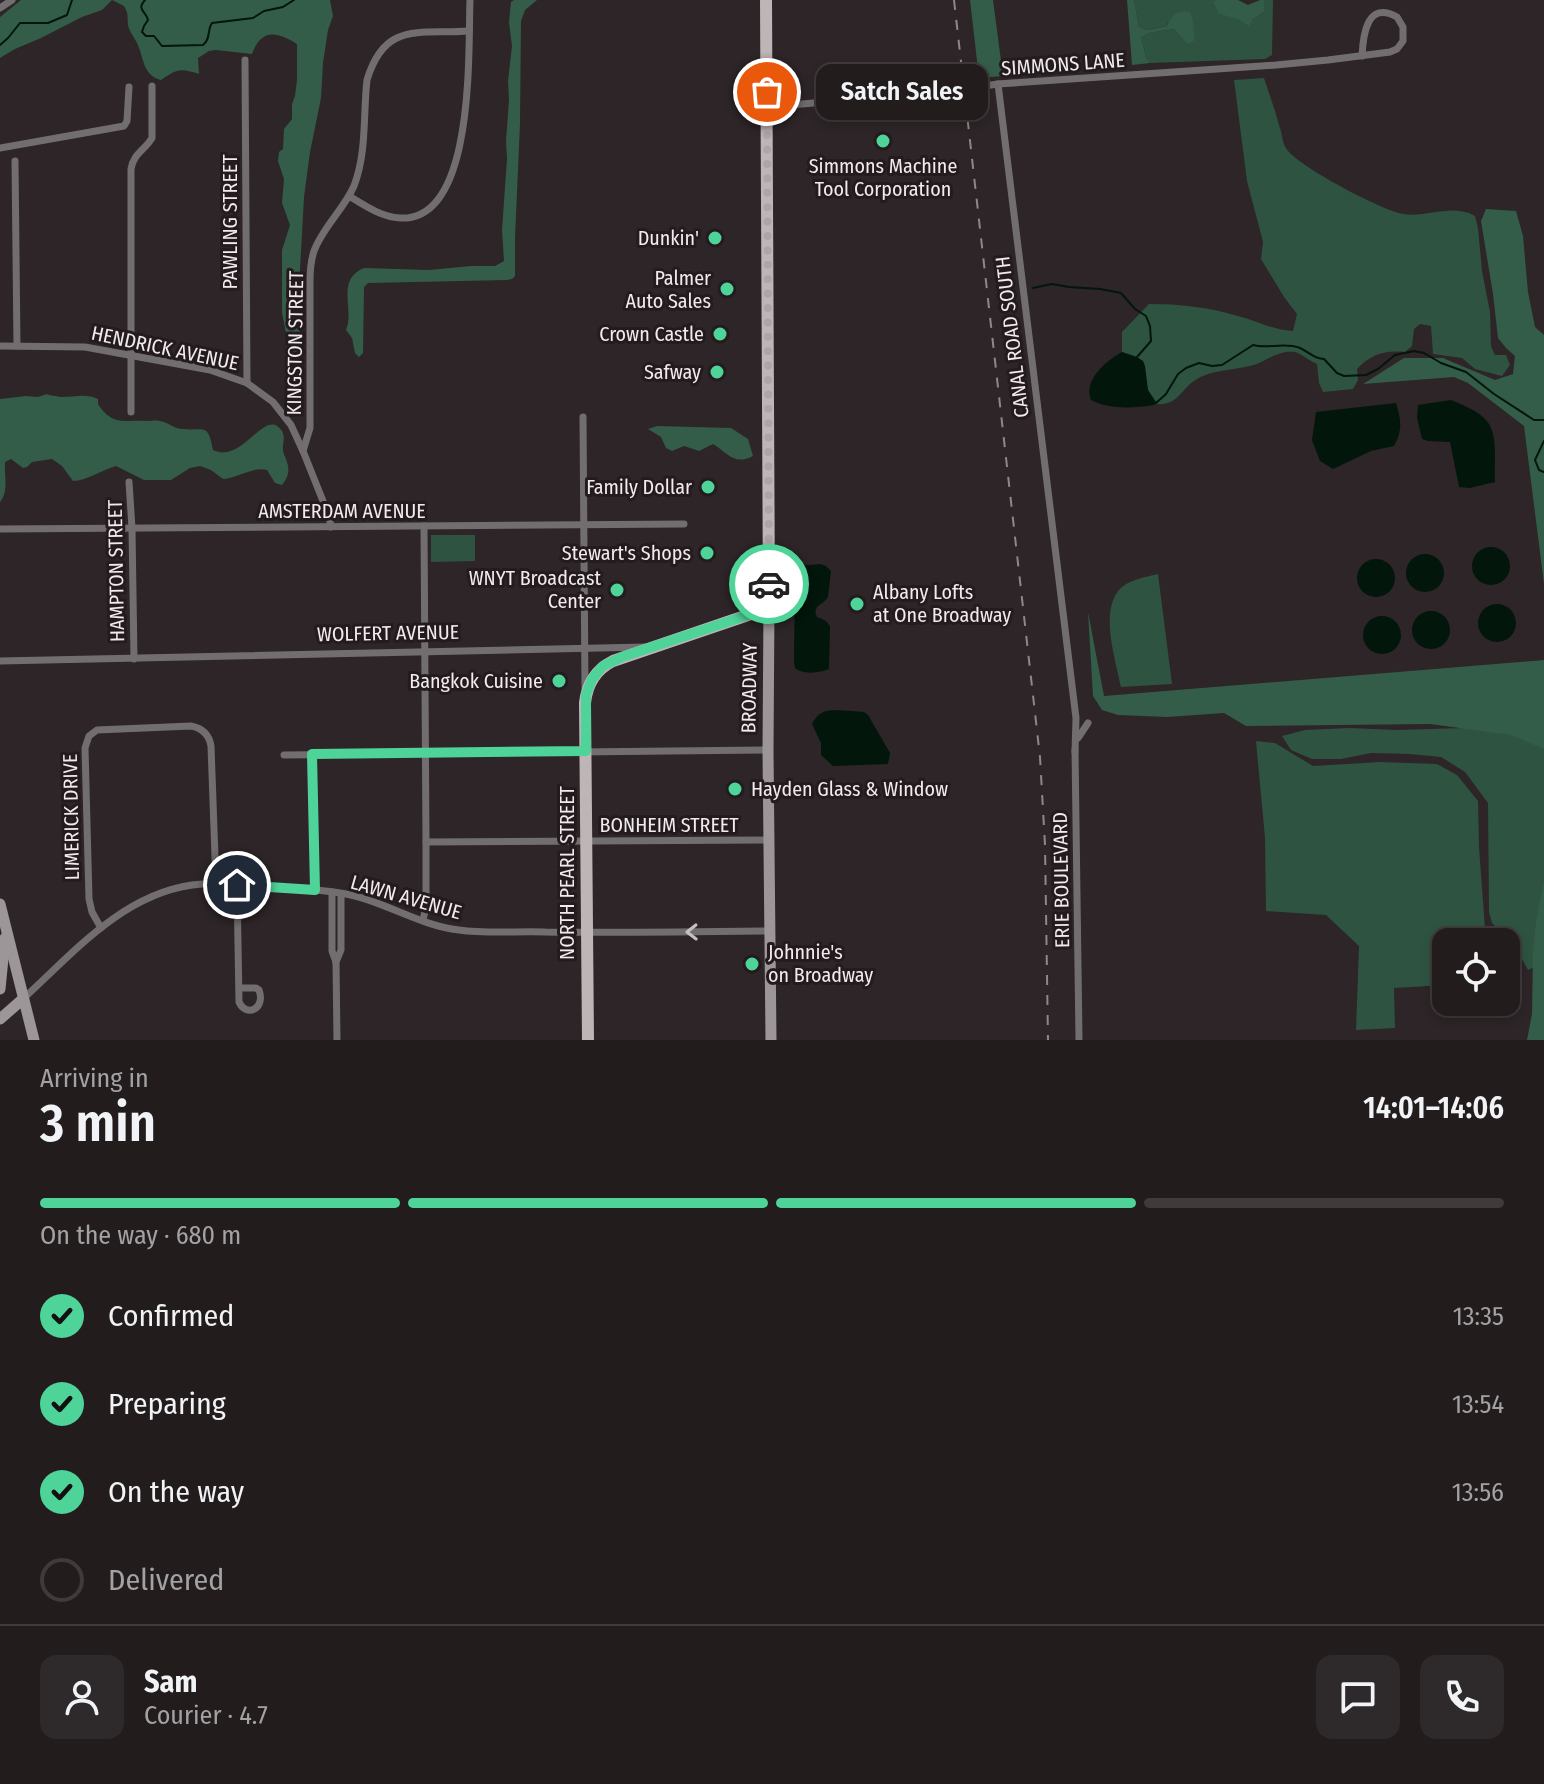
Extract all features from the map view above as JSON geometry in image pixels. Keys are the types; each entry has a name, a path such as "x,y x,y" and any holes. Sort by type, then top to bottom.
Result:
{"main road":[{"name":"BROADWAY","path":"766,0 769,605"},
{"name":"WOLFERT AVENUE","path":"655,646 769,605"},
{"path":"585,703 590,683 603,666 655,646"},
{"name":"NORTH PEARL STREET","path":"585,703 588,1040"}],"street":[{"path":"0,8 12,0"},
{"path":"349,196 385,215 402,218 424,213 440,196 454,165 465,125 470,0"},
{"name":"SIMMONS LANE","path":"767,107 942,92 998,84 1362,56 1390,52 1400,46 1404,36 1402,23 1397,17 1386,13 1370,19 1364,33 1362,56"},
{"name":"KINGSTON STREET","path":"303,451 310,428 312,259 319,242 349,196 359,172 367,80 378,54 396,39 426,30 469,31"},
{"name":"PAWLING STREET","path":"245,60 247,383"},
{"name":"CANAL ROAD SOUTH","path":"998,84 1076,718 1075,752"},
{"path":"131,412 131,169 136,155 152,139 152,86"},
{"path":"0,148 124,126 129,87"},
{"path":"15,161 17,346"},
{"name":"HENDRICK AVENUE","path":"0,346 77,346 210,370 247,383 268,398 294,431 331,527"},
{"name":"NORTH PEARL STREET","path":"583,417 585,703"},
{"name":"HAMPTON STREET","path":"129,482 134,659"},
{"name":"AMSTERDAM AVENUE","path":"0,529 684,524"},
{"path":"423,920 426,907 424,526"},
{"name":"BROADWAY","path":"769,605 771,1040"},
{"name":"WOLFERT AVENUE","path":"0,661 655,646"},
{"name":"ERIE BOULEVARD","path":"1079,1040 1075,752 1078,737 1088,723"},
{"name":"LIMERICK DRIVE","path":"101,928 89,899 85,748 89,736 100,729 194,727 208,736 211,746 216,884"},
{"path":"284,755 768,750"},
{"path":"312,754 315,890"},
{"name":"BONHEIM STREET","path":"426,842 769,840"},
{"name":"LAWN AVENUE","path":"23,999 101,928 127,909 156,894 182,887 216,884 336,893 464,931 770,931"},
{"path":"237,885 239,988"},
{"path":"336,893 341,950 336,962 337,1040"},
{"path":"0,904 34,1040"},
{"path":"0,989 5,926"},
{"path":"0,1019 23,999"}],"green space":[{"path":"21,0 112,0 102,10 0,58 0,17"},
{"path":"112,0 330,0 333,16 328,30 321,98 304,197 300,367 287,360 285,355 287,338 282,313 282,250 290,225 282,203 284,179 278,161 279,152 283,149 284,129 292,119 297,44 276,35 265,36 252,54 209,51 198,58 199,74 179,71 161,80 147,70 124,6"},
{"path":"537,0 525,10 521,21 515,276 507,280 368,283 364,287 363,353 359,357 346,330 348,288 355,273 364,268 429,270 495,266 504,261 502,230 512,46 509,22 511,2"},
{"path":"970,0 993,0 1003,76 979,78"},
{"path":"1127,0 1134,0 1139,27 1148,30 1167,26 1173,16 1190,12 1195,40 1186,43 1174,29 1149,33 1141,37 1150,63 1132,65"},
{"path":"1134,0 1217,0 1214,3 1219,14 1252,20 1264,12 1264,0 1273,0 1272,55 1265,59 1150,63 1141,37 1149,33 1174,29 1186,43 1190,43 1168,22 1167,26 1148,30 1139,27"},
{"path":"1238,0 1248,5 1264,0 1264,12 1249,26 1238,19 1219,14 1213,2"},
{"path":"1264,78 1285,146 1305,165 1378,205 1403,214 1457,211 1475,216 1490,312 1491,346 1495,355 1506,355 1510,365 1502,376 1475,369 1462,358 1433,354 1431,326 1420,324 1414,329 1412,346 1405,352 1379,354 1362,364 1357,369 1358,380 1353,389 1323,392 1317,364 1298,353 1285,352 1251,366 1204,375 1175,399 1156,404 1148,389 1143,364 1122,352 1122,332 1149,304 1205,308 1293,331 1297,314 1261,259 1263,242 1247,181 1234,80"},
{"path":"1486,209 1516,211 1523,236 1535,327 1544,335 1544,584 1524,426 1468,383 1454,377 1363,384 1404,358 1443,358 1495,380 1513,374 1515,356 1498,338 1481,221"},
{"path":"47,394 94,397 103,411 114,419 158,421 180,429 204,430 213,450 224,452 244,444 268,425 275,425 283,434 287,477 282,485 275,483 267,470 262,469 223,479 200,466 190,468 171,480 144,480 116,466 73,481 62,466 52,459 32,462 23,468 11,459 5,462 5,488 0,502 0,399"},
{"path":"657,426 731,428 748,439 753,456 736,459 713,444 699,451 684,446 672,451 666,448 661,437 648,429"},
{"path":"431,535 475,535 475,561 431,562"},
{"path":"1158,574 1172,684 1121,687 1111,635 1111,608 1122,587"},
{"path":"1088,612 1104,696 1544,660 1544,749 1511,735 1430,724 1246,726 1224,713 1167,717 1118,715 1102,710 1093,696"},
{"path":"1544,721 1544,963 1528,970 1520,955 1520,928 1497,928 1492,923 1489,912 1488,803 1465,772 1441,757 1410,754 1371,753 1341,759 1312,759 1291,750 1282,736 1305,730 1349,728 1498,727"},
{"path":"1256,741 1275,743 1313,766 1380,762 1437,764 1457,775 1478,801 1485,928 1432,928 1432,986 1394,988 1395,1028 1356,1030 1359,946 1326,915 1266,911 1265,838"},
{"path":"1544,880 1544,1040 1527,1040 1532,1014 1536,922"}],"shaded area":[{"path":"1122,352 1143,361 1148,390 1156,402 1154,405 1114,407 1091,400 1089,393 1093,378 1109,360"},
{"path":"1451,400 1477,412 1489,424 1495,444 1495,482 1470,488 1459,487 1450,442 1422,439 1417,418 1418,405"},
{"path":"1396,403 1400,425 1394,446 1371,451 1333,469 1320,461 1312,440 1316,412"},
{"path":"1491,547 1504,553 1510,566 1504,579 1491,585 1478,579 1472,566 1478,553"},
{"path":"1425,554 1438,560 1444,573 1438,586 1425,592 1412,586 1406,573 1412,560"},
{"path":"1376,559 1389,565 1395,578 1389,591 1376,597 1363,591 1357,578 1363,565"},
{"path":"820,564 831,571 828,597 817,607 816,613 830,626 829,669 807,672 795,668 794,661 795,570 801,566"},
{"path":"1497,604 1510,610 1516,623 1510,636 1497,642 1484,636 1478,623 1484,610"},
{"path":"1431,611 1444,617 1450,630 1444,643 1431,649 1418,643 1412,630 1418,617"},
{"path":"1382,616 1395,622 1401,635 1395,648 1382,654 1369,648 1363,635 1369,622"},
{"path":"824,712 864,712 890,753 888,764 833,766 821,755 821,743 812,724"}],"waterway":[{"path":"0,45 20,23 48,23 67,15 72,0"},
{"path":"145,0 141,8 148,20 142,32 146,36 154,36 162,46 203,45 212,23 253,18 294,0"},
{"path":"1033,288 1052,284 1121,293 1146,316 1150,326 1151,341 1137,357"},
{"path":"1003,292 1011,289"},
{"path":"1156,403 1186,368 1199,363 1222,365 1253,345 1300,348 1324,359 1344,376 1366,375 1395,355 1414,351 1466,372 1534,420 1544,420"},
{"path":"1544,441 1535,460 1539,470 1544,472"}],"railway":[{"path":"954,0 1040,757 1045,845 1048,1040"}],"way so far":[{"path":"767,92 769,584"}],"place":[{"name":"Satch Sales","path":"767,92"},
{"name":"Simmons Machine Tool Corporation","path":"883,141"},
{"name":"Dunkin'","path":"715,238"},
{"name":"Palmer Auto Sales","path":"727,289"},
{"name":"Crown Castle","path":"720,334"},
{"name":"Safway","path":"717,372"},
{"name":"Family Dollar","path":"708,487"},
{"name":"Stewart's Shops","path":"707,553"},
{"name":"WNYT Broadcast Center","path":"617,590"},
{"name":"Albany Lofts at One Broadway","path":"857,604"},
{"name":"Bangkok Cuisine","path":"559,681"},
{"name":"Hayden Glass & Window","path":"735,789"},
{"name":"Johnnie's on Broadway","path":"752,964"}],"route":[{"path":"237,885 315,890 312,754 586,751 586,695 592,679 601,669 622,657 748,615 769,605 769,584"}]}
